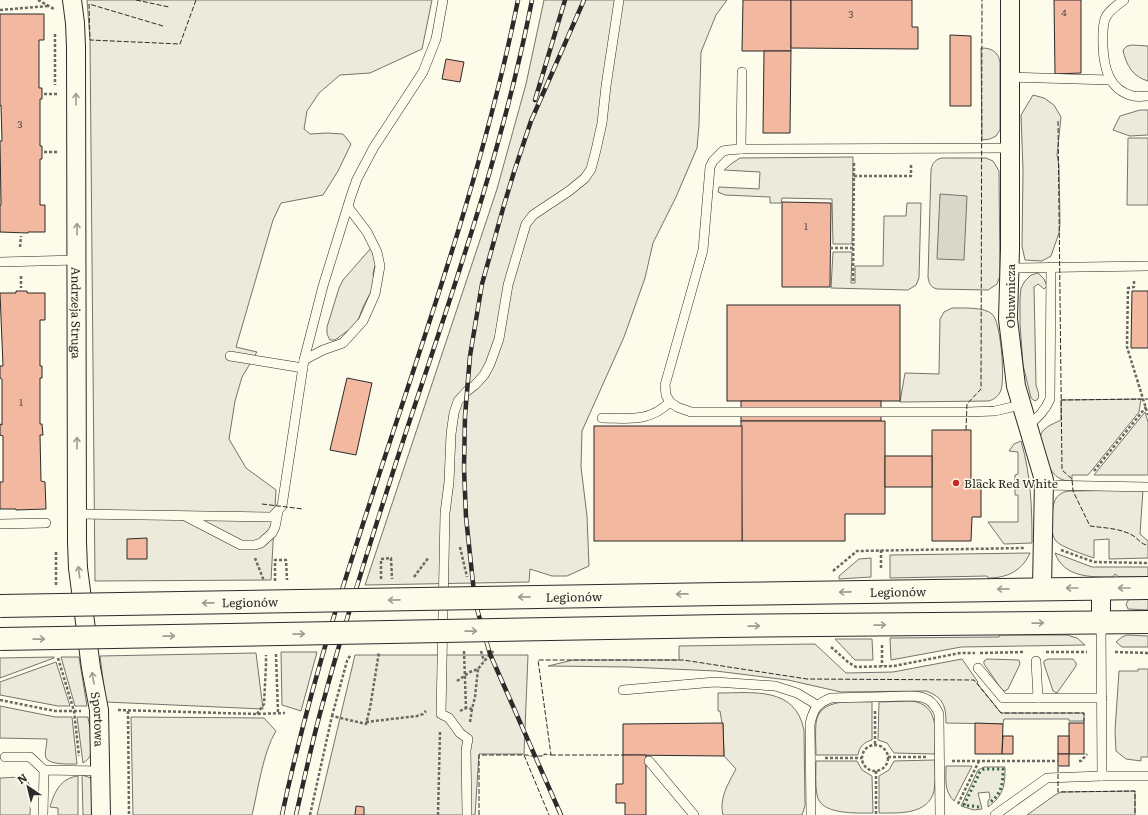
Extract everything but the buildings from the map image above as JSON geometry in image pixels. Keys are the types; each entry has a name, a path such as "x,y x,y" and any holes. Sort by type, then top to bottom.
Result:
{"main road":[{"name":"Legionów","path":"0,606 1042,588 1148,588"},
{"path":"0,639 722,626 1148,622"}],"street":[{"name":"Andrzeja Struga","path":"72,0 76,47 78,568 86,625"},
{"name":"Obuwnicza","path":"1010,0 1010,268 1008,319 1016,386 1044,480 1042,588"},
{"path":"1101,588 1101,622"},
{"name":"Sportowa","path":"86,625 99,710 101,815"}],"lane":[{"path":"183,515 234,542 246,545 261,543 272,533 275,527 278,512 282,506 304,364 323,286 348,207 357,179 374,147 423,72 429,60 436,38 443,0"},
{"path":"467,815 466,750 468,739 460,733 449,718 441,714 445,513 454,413 458,401 467,391 476,385 490,364 499,339 508,285 526,224 533,215 569,192 585,178 591,169 602,123 619,0"},
{"path":"1124,0 1111,11 1105,19 1103,33 1106,73 1110,80 1122,91 1133,96 1148,96"},
{"path":"741,148 742,72"},
{"path":"1010,77 1110,80"},
{"path":"1010,148 741,148 723,152 713,161 710,167 703,250 664,386 666,395 670,402 677,407 691,412 966,412 995,411 1021,405"},
{"path":"230,356 304,364 323,350 343,342 363,321 375,294 380,266 377,252 367,232 348,207"},
{"path":"0,262 77,260"},
{"path":"1010,268 1148,266"},
{"path":"1028,426 1040,416 1046,408 1050,398 1051,267"},
{"path":"602,418 641,418 649,416 664,408 670,402"},
{"path":"1044,485 1148,487"},
{"path":"78,514 272,516 278,512"},
{"path":"0,524 46,523"},
{"path":"1101,622 1102,776"},
{"path":"1036,661 1038,698"},
{"path":"978,668 1003,698 1102,698"},
{"path":"623,690 715,682 775,686 797,693 817,705"},
{"path":"811,815 810,724 813,711 817,705 830,698 920,696 929,700 937,708 939,714 940,815"},
{"path":"5,757 30,757 44,770 100,771"},
{"path":"648,761 694,815"},
{"path":"43,815 44,770"},
{"path":"995,815 1047,778 1148,776"}],"path":[{"path":"38,0 54,9"},
{"path":"0,10 48,6"},
{"path":"853,281 855,149"},
{"path":"854,176 911,176 911,149"},
{"path":"830,248 853,248"},
{"path":"1135,266 1134,287 1128,288 1127,348 1148,415"},
{"path":"1094,472 1146,407"},
{"path":"246,545 255,557 264,582"},
{"path":"832,572 857,550 1031,547"},
{"path":"881,550 881,577"},
{"path":"1060,550 1094,562 1148,563"},
{"path":"381,559 391,558 392,584"},
{"path":"275,560 286,560 287,586"},
{"path":"882,640 882,666"},
{"path":"464,645 466,708 472,709 474,703 478,669"},
{"path":"829,645 848,662"},
{"path":"332,716 366,724 380,648"},
{"path":"310,815 332,716 347,661 351,652"},
{"path":"1114,652 1148,653"},
{"path":"276,653 278,713"},
{"path":"256,714 264,704 266,666 265,654"},
{"path":"875,696 875,745"},
{"path":"0,700 55,711 74,711"},
{"path":"129,815 128,711 256,714 285,713"},
{"path":"438,815 441,714"},
{"path":"875,745 884,748 888,757 888,762 885,767 876,771 867,768 863,763 862,758 866,748 875,745"},
{"path":"1075,761 1081,760 1087,755 1087,748"},
{"path":"888,757 979,761 1058,761"},
{"path":"810,758 862,758"},
{"path":"958,804 979,761"},
{"path":"876,771 876,815"}],"shaded area":[{"path":"87,0 432,0 422,49 370,73 340,75 319,93 307,111 304,129 310,134 343,134 351,144 338,171 323,195 281,203 273,220 236,347 257,352 242,377 235,401 229,439 246,468 276,490 271,580 95,581 90,40"},
{"path":"544,0 727,0 716,15 701,52 697,148 676,197 653,243 645,278 624,337 582,431 581,467 587,516 589,566 567,576 552,576 530,569 529,582 365,585 497,189 526,84"},
{"path":"1127,46 1148,46 1148,81 1138,77 1131,70 1126,61 1123,50"},
{"path":"981,48 994,51 998,55 1000,62 1000,130 996,136 990,139 982,140"},
{"path":"1033,95 1044,98 1054,105 1061,117 1057,155 1059,166 1059,233 1051,256 1042,261 1025,260 1022,246 1023,170 1021,115"},
{"path":"1140,110 1148,110 1148,135 1130,136 1113,130 1120,116"},
{"path":"1128,138 1148,138 1148,205 1127,205"},
{"path":"853,157 852,244 833,244 832,199 782,198 781,203 770,203 770,197 725,195 718,192 719,187 759,189 760,172 724,170 740,158"},
{"path":"986,158 993,161 999,171 1000,276 997,284 988,290 937,289 929,283 931,170 932,165 938,159"},
{"path":"940,194 967,196 964,260 937,259"},
{"path":"907,203 921,203 919,278 916,285 908,290 831,288 833,252 852,252 851,283 855,283 855,266 883,266 884,216 906,216"},
{"path":"371,248 376,263 373,273 374,283 372,290 359,318 353,327 335,340 330,340 327,334 327,327 339,288 343,280"},
{"path":"1038,273 1044,279 1047,286 1044,289 1038,284 1034,287 1036,385 1039,395 1038,399 1035,401 1031,398 1023,365 1020,298 1021,288 1025,281 1031,275"},
{"path":"952,308 973,308 984,310 992,314 995,319 1000,338 1003,374 999,394 992,400 988,401 900,402 905,373 939,374 940,319 944,312"},
{"path":"1141,399 1139,412 1088,475 1072,475 1072,481 1058,478 1053,473 1047,461 1040,436 1050,425 1061,420 1061,400"},
{"path":"1145,412 1148,422 1148,475 1094,475"},
{"path":"1021,441 1027,466 1030,492 1032,543 1004,544 988,522 1018,522 1018,495 1015,495 1015,489 1018,489 1018,480 1015,480 1015,475 1018,474 1018,452 1009,451 1014,444"},
{"path":"1143,490 1140,534 1148,541 1148,558 1109,559 1109,539 1094,540 1094,558 1079,553 1056,541 1052,528 1053,507 1056,498 1063,492"},
{"path":"1030,553 1018,569 1001,577 890,578 890,555"},
{"path":"1055,553 1092,567 1148,567 1148,577 1119,577 1115,574 1113,577 1096,577 1079,574 1072,572 1065,567 1059,561"},
{"path":"871,558 871,577 839,579 839,576 859,559"},
{"path":"1129,599 1148,599 1148,610 1128,609 1126,604"},
{"path":"1000,635 1067,635 1077,638 1085,645 961,647 891,660 890,638 999,637"},
{"path":"1127,635 1148,636 1148,647 1122,647 1116,642"},
{"path":"835,639 872,639 873,660 855,660"},
{"path":"815,644 846,673 893,672 962,659 978,682 977,683 1001,713 1084,713 1084,721 1069,721 1069,719 1004,719 1003,724 946,723 944,707 940,699 932,693 926,691 841,692 788,680 716,671 628,667 548,666 573,660 679,660 679,646"},
{"path":"281,652 317,652 301,711 282,705"},
{"path":"256,653 263,709 106,702 100,656"},
{"path":"355,655 528,655 524,754 479,754 475,815 317,815"},
{"path":"61,657 79,657 87,706 75,706"},
{"path":"0,658 54,658 0,678"},
{"path":"987,659 1019,660 1020,664 1008,689 1005,691 1002,690 984,664 984,661"},
{"path":"1048,659 1073,659 1076,663 1076,666 1057,693 1053,691 1044,664 1044,661"},
{"path":"56,662 70,706 58,706 0,695 0,682"},
{"path":"1138,669 1148,669 1148,757 1141,757 1141,761 1126,759 1116,751 1115,731 1119,671 1138,671"},
{"path":"718,693 758,693 771,695 782,699 792,706 799,716 804,730 805,806 802,815 723,815 723,797 736,769 724,756 723,724 720,711 718,711"},
{"path":"911,701 920,703 927,708 931,714 935,729 935,754 894,753 887,743 878,740 879,702"},
{"path":"872,702 872,740 862,745 858,755 816,755 816,723 823,709 838,703"},
{"path":"0,706 55,717 72,717 77,764 60,764 48,760 45,754 47,739 0,738"},
{"path":"77,717 88,717 92,736 91,754 83,763"},
{"path":"131,717 264,718 276,731 264,760 252,815 133,815"},
{"path":"935,760 934,791 931,799 926,805 912,811 879,813 879,776 889,770 894,761"},
{"path":"816,761 857,761 862,770 872,776 873,813 840,812 825,806 820,802 817,795"},
{"path":"946,766 972,766 954,801 947,789"},
{"path":"984,767 1005,767 1005,780 1000,794 988,807 988,801 990,798 989,792 978,793 982,809 974,810 961,806 978,770"},
{"path":"82,775 91,778 96,815 83,815"},
{"path":"78,776 78,815 58,815 58,808 50,807 56,791 67,780"},
{"path":"13,777 28,781 31,801 30,815 0,815 0,778"},
{"path":"1135,791 1135,815 1027,815 1061,792"}],"railway":[{"path":"282,815 307,712 336,610 466,206 494,103 518,0"},
{"path":"296,815 320,713 352,600 458,275 507,111 532,0"},
{"path":"535,100 565,0"},
{"path":"561,815 490,654 475,602 466,517 464,468 465,416 470,356 482,284 504,205 531,121 584,0"}],"hedge":[{"path":"979,807 964,805 980,772 984,769 1003,769 1001,788 997,796 989,803"}],"fence":[{"path":"136,0 169,7"},
{"path":"163,26 89,4 90,40 180,44 196,0"},
{"path":"966,430 967,404 981,389 982,0"},
{"path":"1058,121 1062,470 1072,479 1073,491 1090,526 1122,531 1132,535 1143,544 1148,545"},
{"path":"1061,400 1148,399"},
{"path":"262,504 303,509"},
{"path":"479,815 479,755 551,755 538,660 683,660 807,679 974,680 1001,713 1084,713 1084,723"},
{"path":"524,755 549,815"},
{"path":"551,755 623,755"},
{"path":"1058,767 1058,792 1135,791 1135,815"}],"place":[{"name":"Black Red White","path":"956,483"}]}
